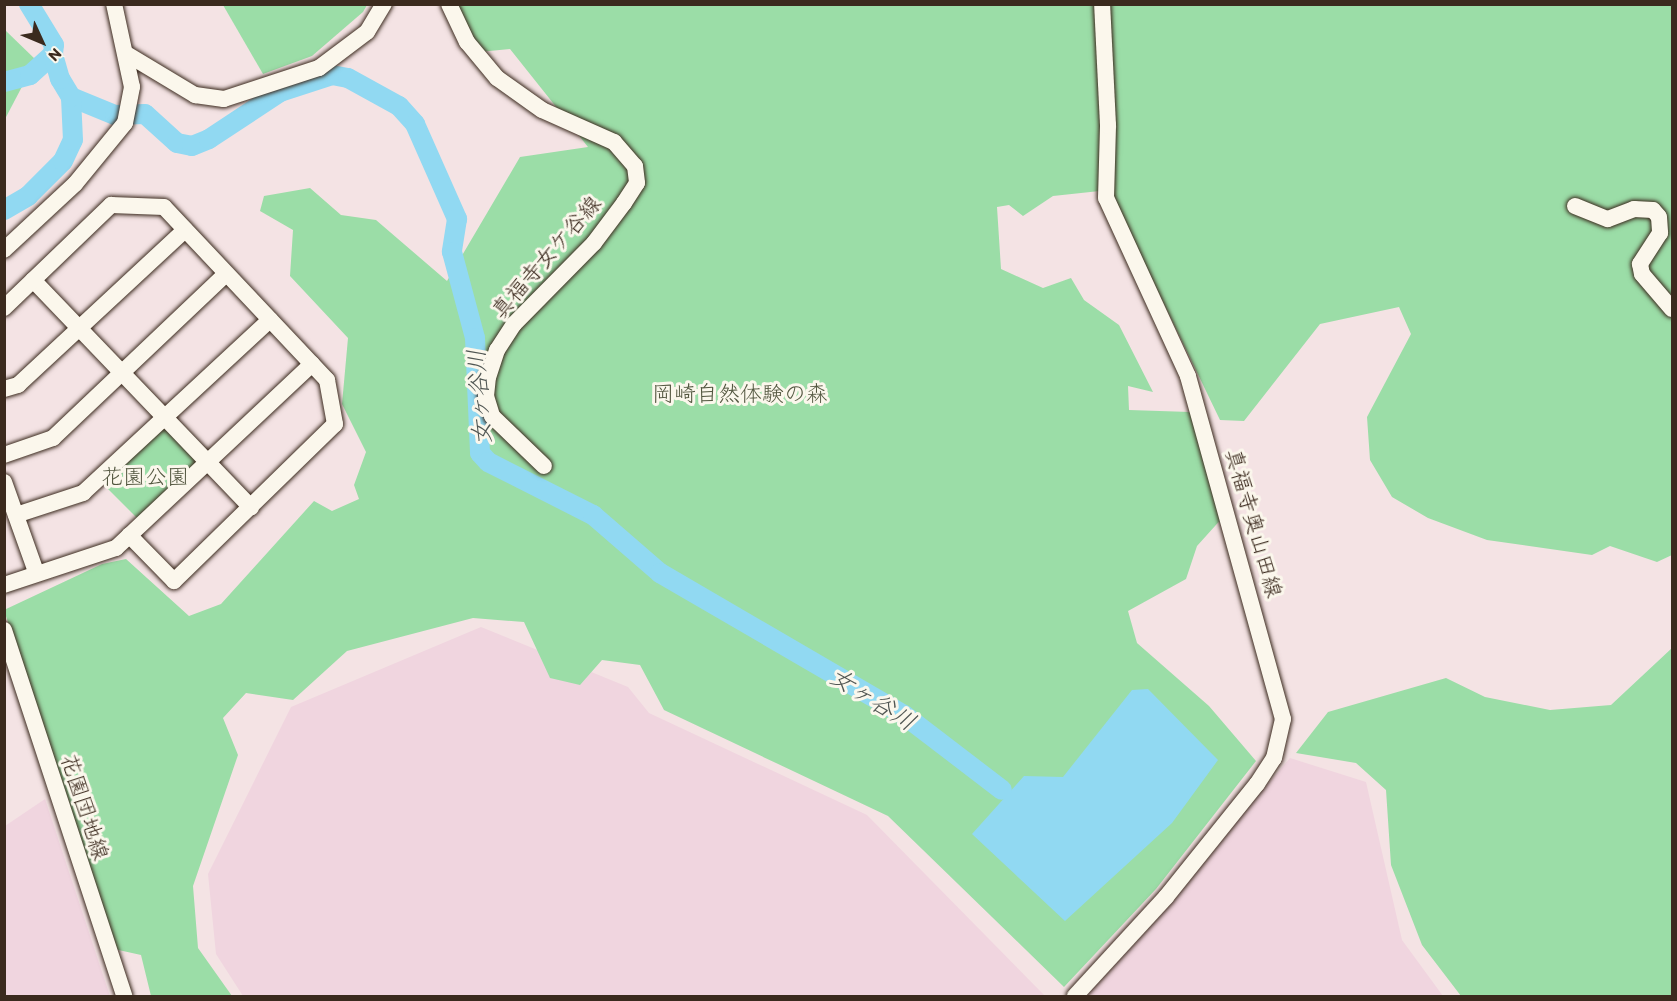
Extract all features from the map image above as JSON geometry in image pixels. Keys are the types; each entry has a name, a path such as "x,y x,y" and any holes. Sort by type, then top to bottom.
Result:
{"street":[{"path":"4,250 75,184 125,123 133,96 114,4"},
{"path":"125,53 195,95 224,99 319,68 367,32 384,4"},
{"name":"真福寺女ケ谷線","path":"449,4 478,58 506,86 542,110 614,142 635,166 637,183 624,203 594,243 514,324 497,350 488,377 486,396 492,416 544,466"},
{"name":"真福寺奥山田線","path":"1075,996 1166,897 1257,784 1274,758 1283,719 1188,376 1106,198 1108,124 1102,4"},
{"path":"4,308 111,205 164,207 225,275 327,380 335,424 174,581 129,535"},
{"path":"1575,206 1608,219 1634,208 1653,210 1659,217 1660,232 1640,264 1642,274 1672,309"},
{"path":"4,389 18,385 185,230"},
{"path":"4,455 53,438 225,275"},
{"path":"33,280 251,507"},
{"path":"16,515 83,493 270,320"},
{"path":"4,585 36,572 116,548 312,364"},
{"path":"4,482 36,572"},
{"name":"花園団地線","path":"4,630 124,996"}],"shaded area":[{"path":"481,627 628,687 649,713 867,815 1045,996 243,996 216,954 208,874 291,707"},
{"path":"1290,758 1366,782 1402,940 1443,996 1086,996"},
{"path":"45,799 110,996 5,996 5,826"}],"green space":[{"path":"223,5 367,5 363,12 312,56 263,74"},
{"name":"岡崎自然体験の森","path":"456,5 1672,5 1672,555 1657,562 1610,546 1592,555 1487,540 1428,518 1392,497 1370,460 1367,417 1411,334 1399,307 1320,324 1244,421 1220,420 1109,190 1053,196 1023,216 1009,205 997,207 1001,269 1043,288 1071,278 1084,300 1119,325 1153,392 1128,386 1129,410 1190,412 1224,516 1197,546 1186,579 1128,611 1137,643 1209,706 1256,761 1156,889 1064,987 888,816 664,710 640,665 602,660 580,685 550,678 524,622 473,618 347,651 293,700 246,693 223,718 238,755 193,886 198,948 232,996 151,996 141,955 114,949 4,610 102,564 126,559 189,616 221,604 314,501 332,511 359,499 354,485 366,452 342,404 348,338 290,276 293,230 260,211 264,196 310,188 341,215 376,220 447,281 520,157 588,147 510,49 479,52"},
{"path":"5,30 36,60 5,119"},
{"name":"花園公園","path":"162,422 201,463 140,521 100,481"},
{"path":"1672,648 1672,996 1461,996 1422,945 1391,865 1386,790 1356,763 1296,753 1328,712 1446,678 1485,697 1550,710 1611,705"}],"water":[{"path":"1148,689 1218,760 1172,823 1065,921 972,834 1024,776 1063,777 1132,690"}],"waterway":[{"path":"4,82 30,75 53,54 54,45 29,4"},
{"path":"4,210 28,196 63,161 73,140 71,97 60,79 53,54"},
{"name":"女ヶ谷川","path":"71,97 115,115 145,114 177,143 192,146 209,139 280,92 332,75 348,78 399,106 415,124 457,219 452,252 475,338 480,453 488,462 593,515 660,573 904,715 1002,790"}]}
